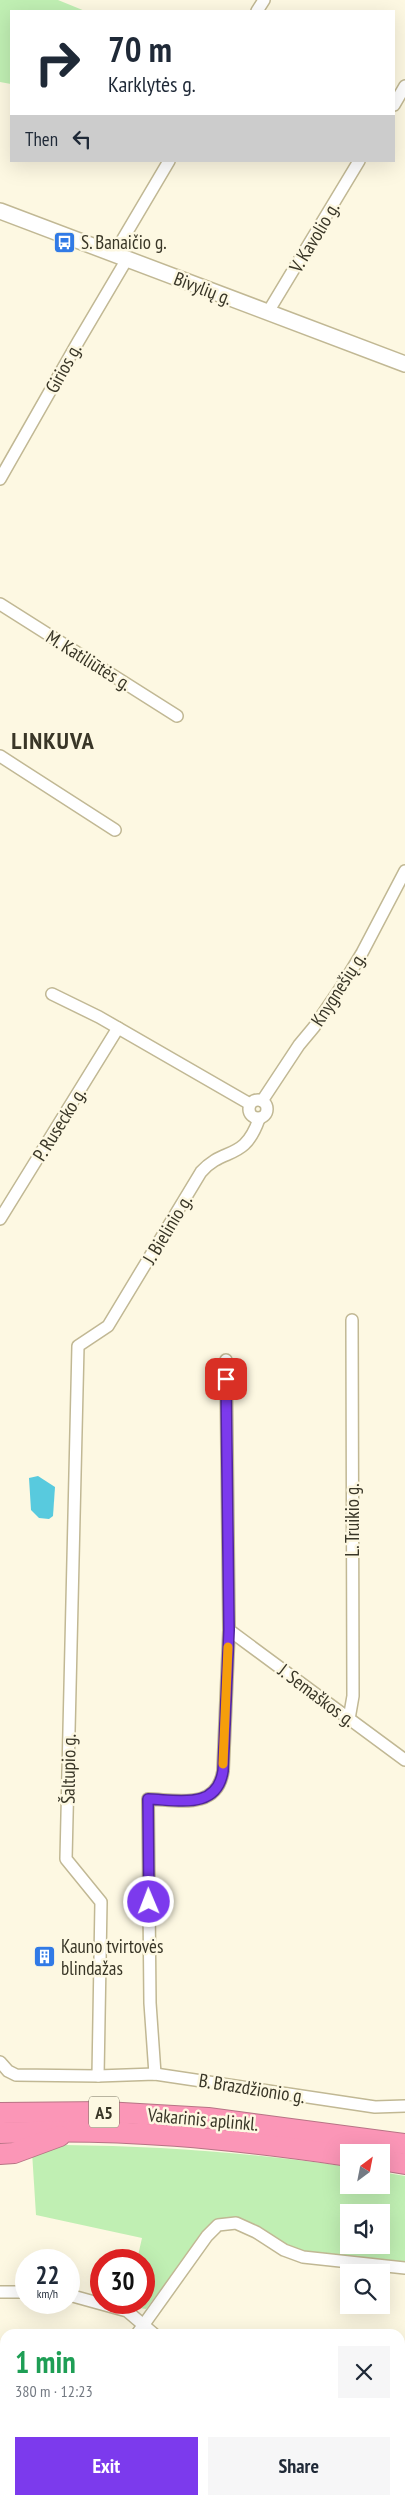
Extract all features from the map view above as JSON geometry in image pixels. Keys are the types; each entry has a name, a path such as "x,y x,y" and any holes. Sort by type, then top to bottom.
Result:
{"highway":[{"name":"Vakarinis aplinkl.","path":"0,2113 105,2112 181,2116 405,2144"},
{"name":"Vakarinis aplinkl.","path":"0,2133 73,2131 202,2138 340,2155"},
{"path":"0,2154 14,2152 73,2131"},
{"path":"390,2162 405,2164"}],"street":[{"path":"395,103 405,86"},
{"name":"Girios g.","path":"0,479 121,257 168,162"},
{"name":"V. Kavolio g.","path":"268,312 358,162"},
{"name":"Bivylių g.","path":"0,211 405,364"},
{"name":"M. Katiliūtės g.","path":"0,604 177,716"},
{"path":"0,756 115,830"},
{"name":"Knygnešių g.","path":"259,1119 265,1116 267,1110 262,1101 299,1045 314,1027 342,986 362,953 405,871"},
{"path":"52,994 118,1028 250,1104"},
{"name":"P. Rusecko g.","path":"0,1219 118,1028"},
{"path":"250,1104 256,1100 262,1101"},
{"path":"250,1104 251,1116 259,1119"},
{"name":"J. Bielinio g.","path":"78,1346 108,1326 201,1172 209,1164 244,1148 259,1119"},
{"name":"L. Truikio g.","path":"349,1719 352,1696 352,1320"},
{"name":"Šaltupio g.","path":"78,1346 66,1859 101,1902 98,2076"},
{"path":"156,2074 150,2004 148,1799 198,1800 211,1795 221,1785 229,1630 226,1360"},
{"name":"J. Semaškos g.","path":"229,1630 405,1760"},
{"path":"0,2062 8,2071 16,2074 98,2076"},
{"name":"B. Brazdžionio g.","path":"98,2076 156,2074 375,2107 405,2106"},
{"path":"141,2329 218,2225 236,2223 256,2232 284,2250 303,2257 405,2268"},
{"path":"0,2292 15,2292"},
{"path":"80,2298 127,2311 139,2329"}],"green space":[{"path":"0,0 58,0 83,10 10,10 10,84 0,82"},
{"path":"65,2145 136,2147 207,2151 340,2166 340,2194 390,2194 390,2174 405,2176 405,2265 313,2254 285,2245 250,2223 242,2219 233,2218 210,2225 155,2297 155,2249 140,2249 142,2238 36,2215 32,2152 40,2148"}],"water":[{"path":"38,1476 55,1487 53,1516 49,1519 39,1518 31,1510 29,1478"}],"slow traffic":[{"path":"223,1764 228,1647"}],"place":[{"name":"S. Banaičio g.","path":"65,242"},
{"name":"Kauno tvirtovės blindažas","path":"45,1957"}],"district":[{"name":"LINKUVA","path":"53,740"}],"route":[{"path":"149,1902 148,1799 198,1800 211,1795 221,1785 229,1630 226,1379"}]}
